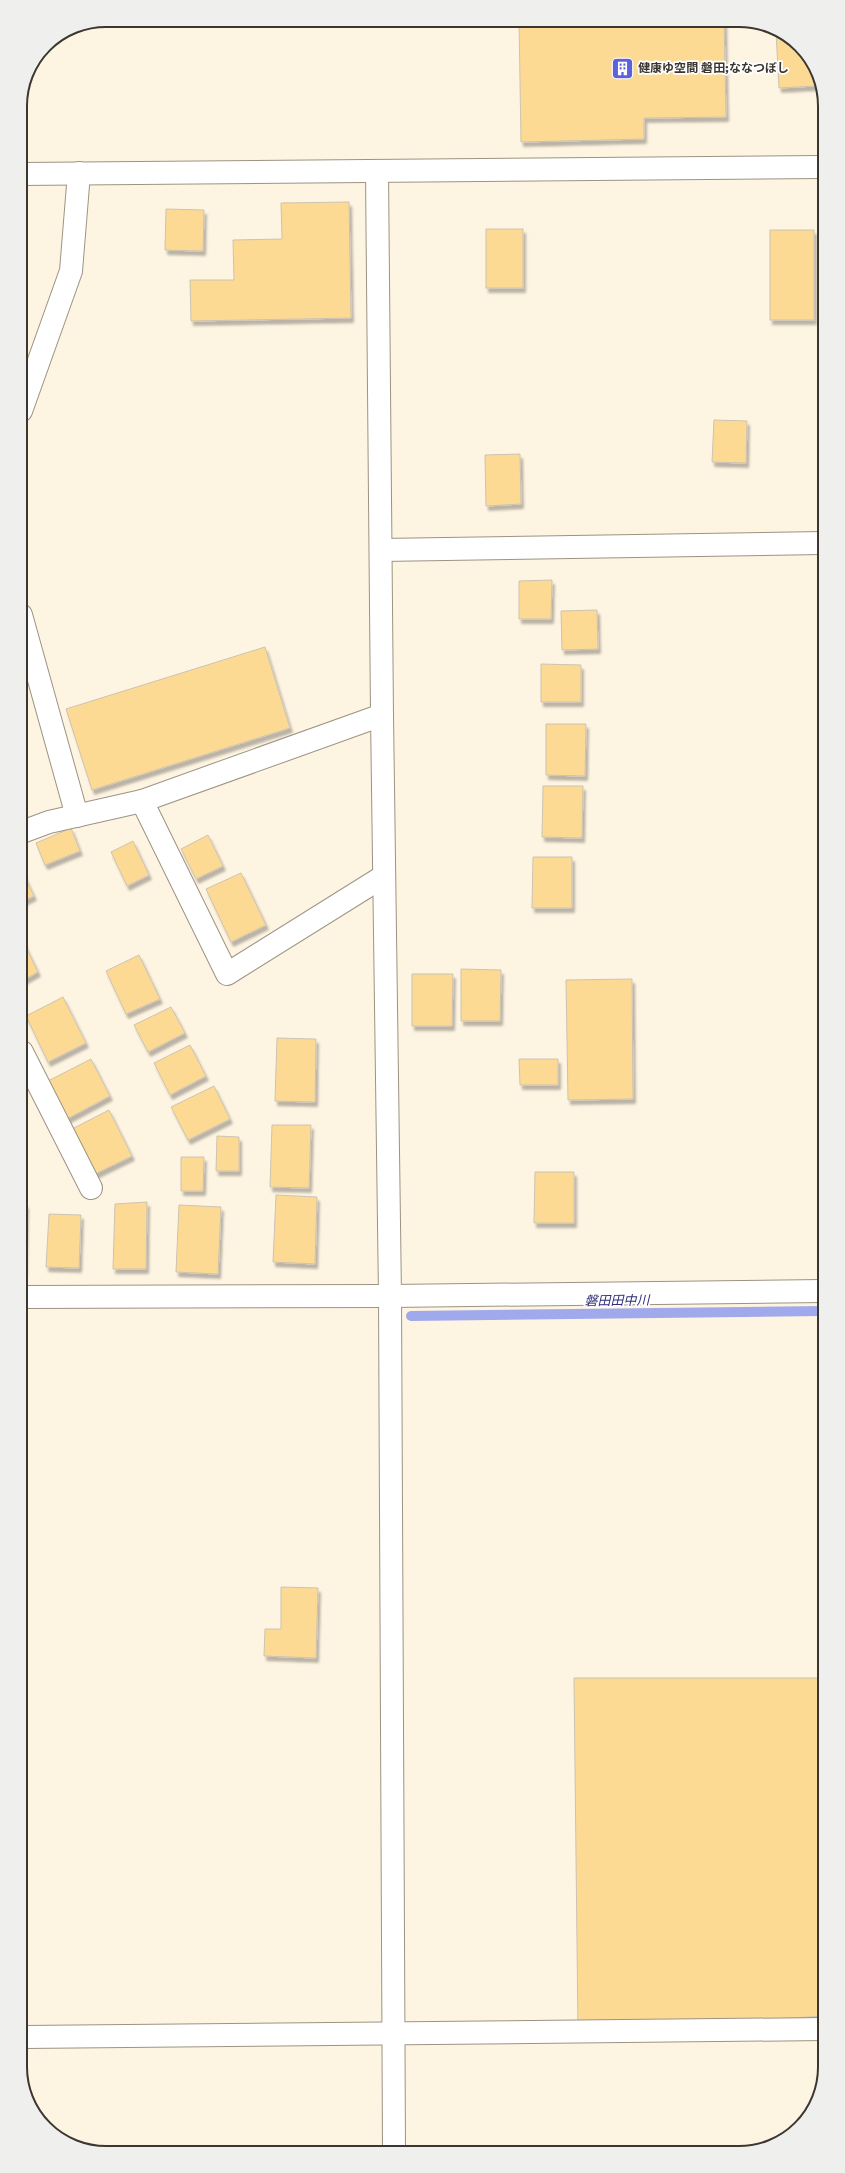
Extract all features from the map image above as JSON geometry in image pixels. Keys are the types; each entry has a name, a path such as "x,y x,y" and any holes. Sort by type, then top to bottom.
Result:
{"street":[{"path":"27,174 818,167"},
{"path":"377,171 382,715 390,1296 394,2146"},
{"path":"27,394 71,271 79,173"},
{"path":"381,550 818,543"},
{"path":"27,637 77,816"},
{"path":"27,831 77,816 142,801 382,715"},
{"path":"142,801 227,974 384,876"},
{"path":"27,1062 91,1188"},
{"path":"27,1297 390,1296 818,1291"},
{"path":"27,2037 818,2029"}],"building":[{"name":"健康ゆ空間 磐田;ななつぼし","path":"519,27 724,27 726,117 644,118 644,139 521,142"},
{"path":"776,37 787,43 802,58 812,76 815,86 779,88"},
{"path":"349,202 351,318 191,321 190,280 234,280 233,240 282,239 281,203"},
{"path":"166,209 204,210 203,251 165,250"},
{"path":"486,229 523,229 523,288 486,288"},
{"path":"770,230 814,230 814,320 770,320"},
{"path":"714,420 747,421 746,463 712,462"},
{"path":"520,454 521,504 486,506 485,455"},
{"path":"552,580 551,619 519,619 519,581"},
{"path":"597,610 598,649 562,650 561,611"},
{"path":"265,647 290,728 92,790 66,709"},
{"path":"541,664 581,665 581,702 541,702"},
{"path":"546,724 586,724 585,776 546,775"},
{"path":"543,786 583,786 582,838 542,837"},
{"path":"71,828 80,851 45,865 36,843"},
{"path":"208,835 223,866 196,879 181,849"},
{"path":"133,841 149,875 127,886 111,852"},
{"path":"533,857 572,857 572,908 532,908"},
{"path":"241,873 266,925 231,942 206,889"},
{"path":"27,881 34,896 27,900"},
{"path":"27,949 38,972 27,978"},
{"path":"139,955 160,999 126,1014 106,971"},
{"path":"461,969 501,970 500,1021 461,1021"},
{"path":"412,974 453,974 452,1026 412,1026"},
{"path":"632,979 633,1099 568,1100 566,980"},
{"path":"63,997 86,1043 48,1062 27,1015"},
{"path":"171,1007 185,1033 148,1052 134,1025"},
{"path":"277,1038 316,1039 315,1102 275,1101"},
{"path":"190,1045 206,1076 170,1095 154,1063"},
{"path":"91,1059 110,1096 65,1120 46,1082"},
{"path":"519,1059 558,1059 558,1085 520,1085"},
{"path":"214,1086 230,1119 188,1140 171,1107"},
{"path":"109,1110 132,1156 95,1174 72,1129"},
{"path":"272,1125 311,1125 309,1188 270,1187"},
{"path":"217,1136 239,1137 239,1171 216,1171"},
{"path":"181,1157 204,1157 203,1191 181,1191"},
{"path":"535,1172 574,1172 574,1223 534,1223"},
{"path":"276,1195 317,1197 315,1264 273,1262"},
{"path":"147,1202 146,1269 113,1269 115,1204"},
{"path":"179,1205 221,1207 218,1274 176,1272"},
{"path":"49,1214 81,1215 79,1268 46,1267"},
{"path":"281,1587 318,1588 316,1658 264,1656 265,1629 281,1629"},
{"path":"574,1678 818,1678 818,2016 578,2031"}],"waterway":[{"name":"磐田田中川","path":"411,1316 818,1311"}],"place":[{"name":"健康ゆ空間 磐田;ななつぼし","path":"622,68"}]}
